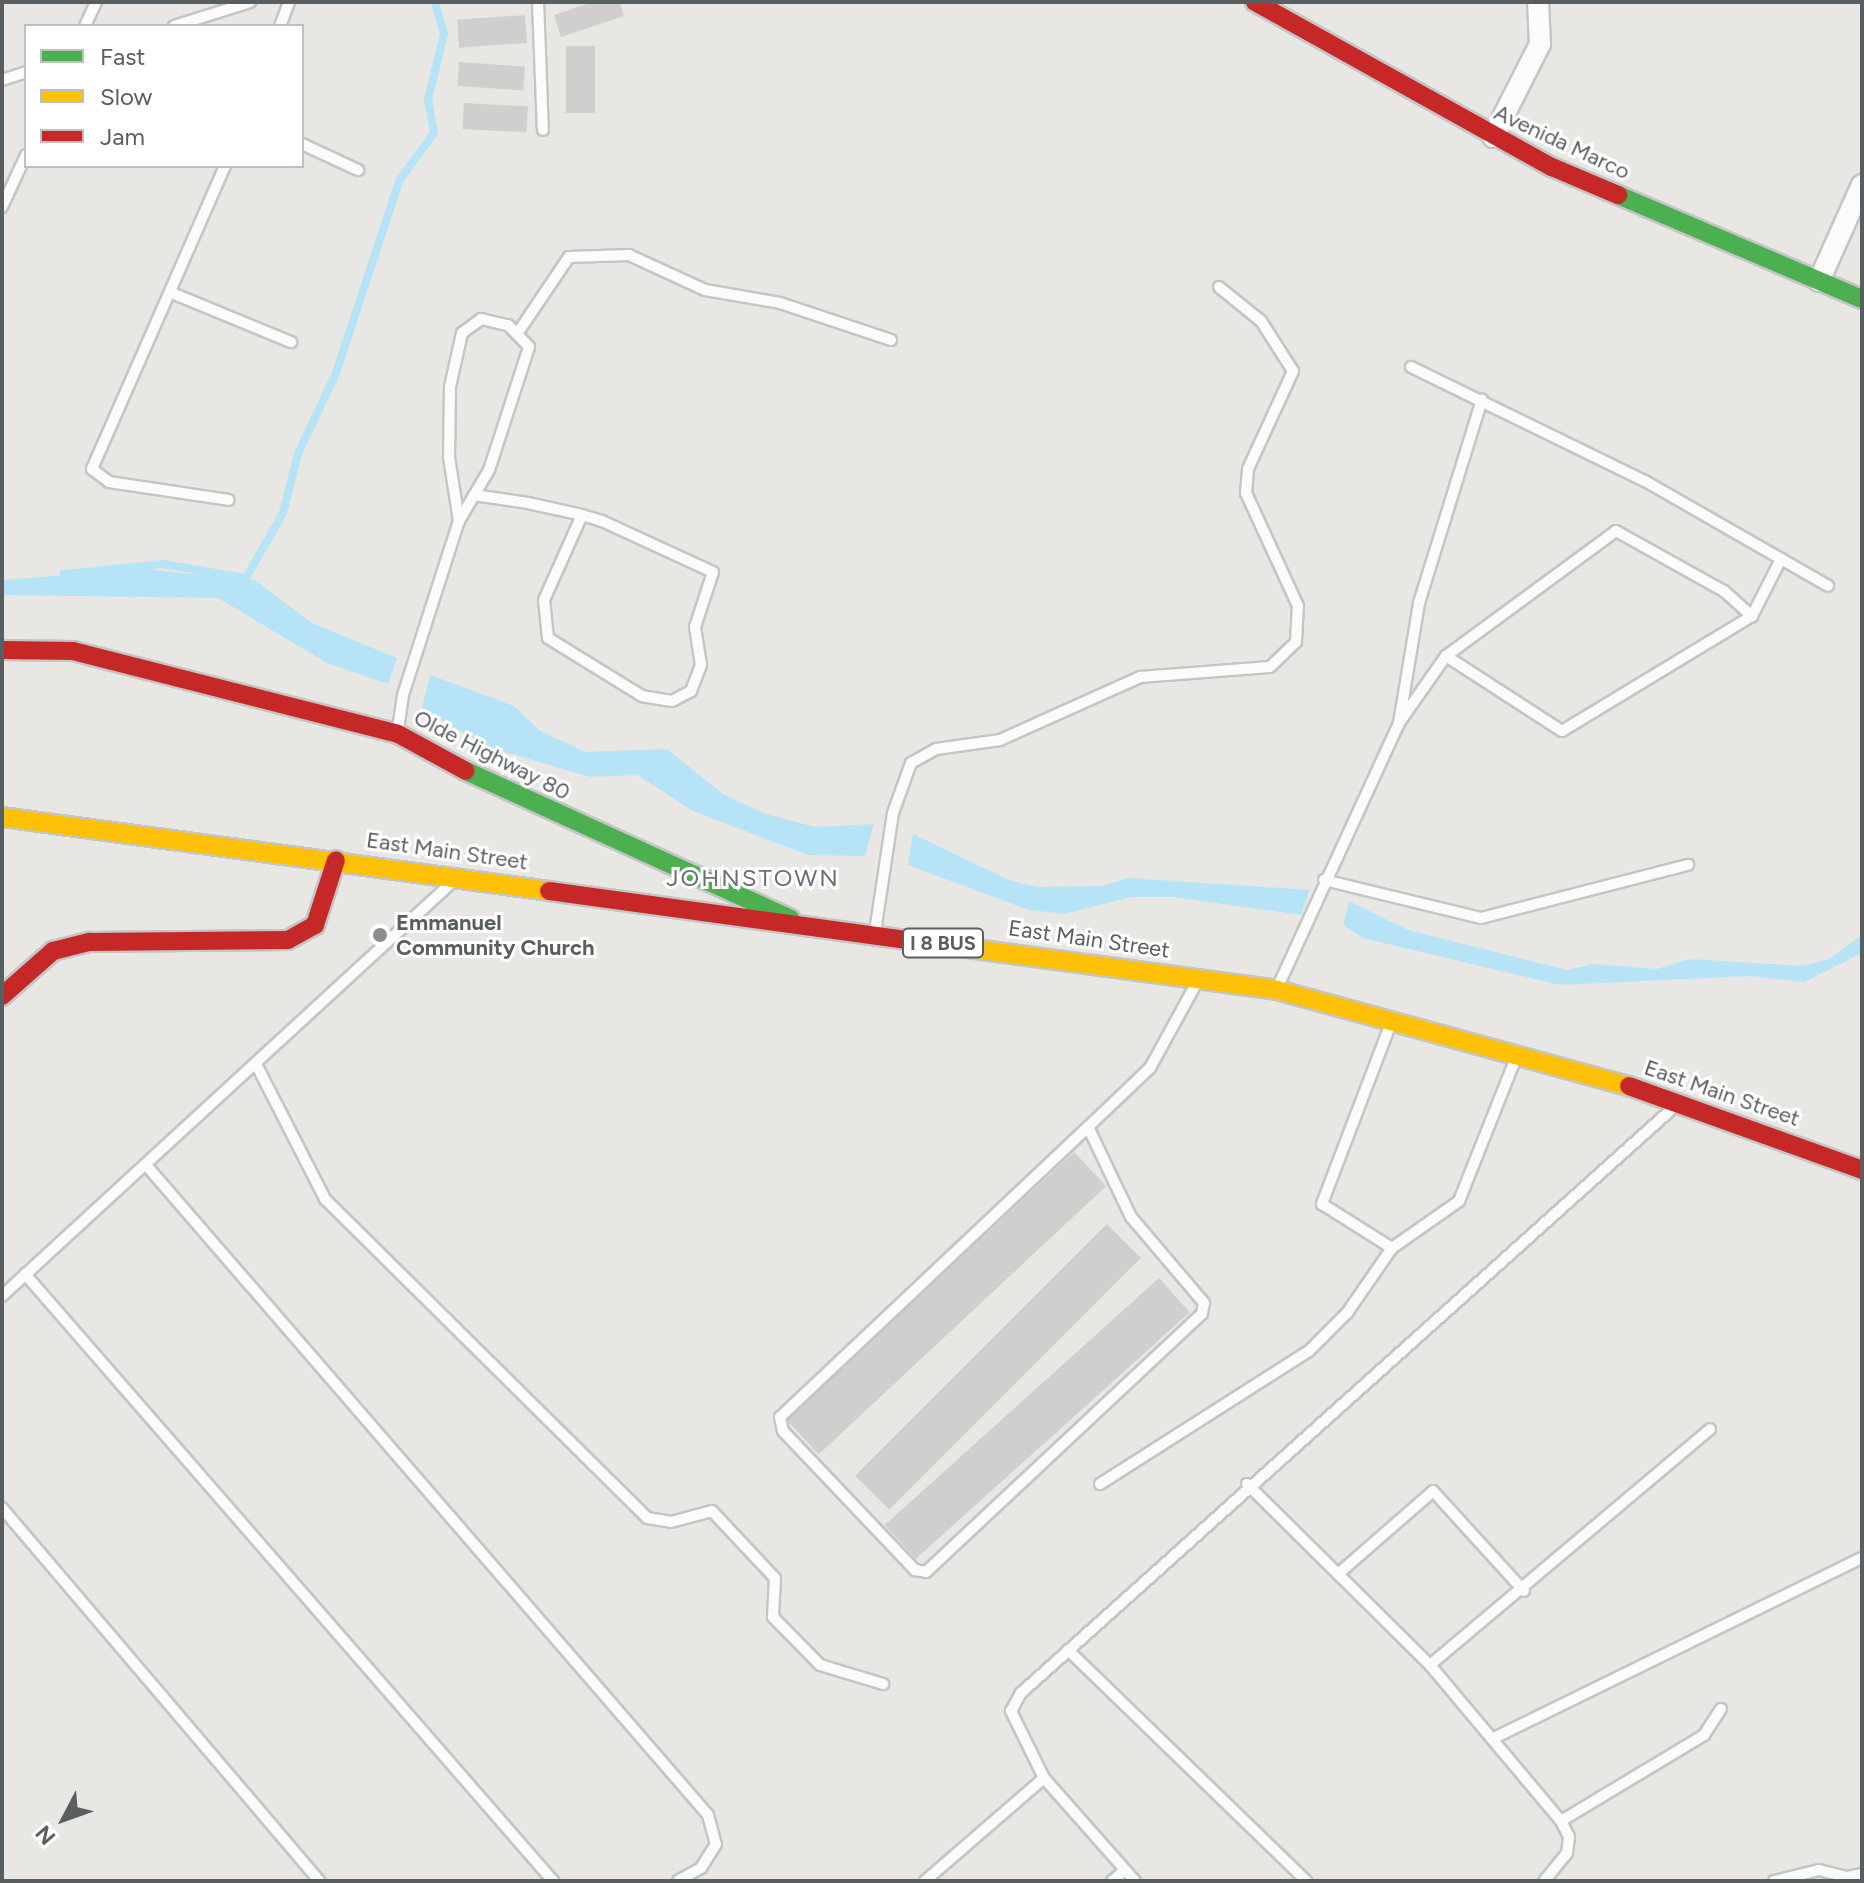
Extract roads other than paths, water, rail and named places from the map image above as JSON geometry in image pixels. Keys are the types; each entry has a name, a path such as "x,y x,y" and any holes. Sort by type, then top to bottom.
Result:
{"street":[{"name":"Avenida Marco","path":"1255,2 1493,137 1862,299"},
{"path":"1493,137 1540,44 1538,2"},
{"path":"1819,281 1862,185"},
{"name":"Olde Highway 80","path":"2,650 73,651 398,734 507,793 804,925"},
{"name":"East Main Street","path":"2,817 458,876 1277,990 1393,1017 1680,1101 1862,1170"},
{"path":"2,996 53,951 90,942 288,940 315,925 336,860"}],"lane":[{"path":"86,24 96,2"},
{"path":"180,24 250,2"},
{"path":"281,24 289,2"},
{"path":"538,2 543,130"},
{"path":"2,80 24,73"},
{"path":"304,145 358,170"},
{"path":"2,207 24,159"},
{"path":"224,168 172,293 92,469 109,482 229,500"},
{"path":"517,334 569,257 629,255 705,290 780,303 891,340"},
{"path":"875,934 893,813 911,763 936,749 1000,740 1140,677 1270,667 1296,642 1298,606 1246,493 1248,469 1293,371 1261,321 1219,287"},
{"path":"172,293 291,342"},
{"path":"398,734 403,695 459,521 474,495 518,390 529,347 508,325 481,319 462,333 450,387 449,457 459,521"},
{"path":"1411,367 1645,481 1828,586"},
{"path":"1399,723 1419,603 1482,400"},
{"path":"474,495 582,515 713,572 695,627 701,665 691,691 672,701 642,696 548,638 544,600 582,515"},
{"path":"1277,990 1324,880 1399,723 1446,656 1616,531 1724,591 1752,616"},
{"path":"1446,656 1562,731 1752,616 1781,559"},
{"path":"1324,880 1481,918 1688,865"},
{"path":"2,1296 458,876"},
{"path":"1088,1127 1131,1217 1204,1303 1202,1314 926,1572 915,1570 783,1431 780,1417 1150,1068 1199,979"},
{"path":"1392,1248 1322,1204 1393,1017"},
{"path":"1100,1484 1309,1351 1347,1313 1392,1248 1459,1201 1518,1053"},
{"path":"256,1064 325,1199 569,1441 647,1518 671,1522 712,1511 775,1578 773,1617 820,1665 883,1684"},
{"path":"1135,1881 1044,1778 1011,1711 1021,1693 1247,1484 1680,1101"},
{"path":"146,1165 708,1815 716,1844 701,1868 678,1881"},
{"path":"25,1274 553,1881"},
{"path":"1430,1665 1524,1591 1710,1429"},
{"path":"1247,1484 1430,1665 1496,1737 1561,1821 1569,1837 1567,1853 1544,1881"},
{"path":"1338,1574 1433,1491 1524,1591"},
{"path":"2,1508 320,1881"},
{"path":"1496,1737 1862,1558"},
{"path":"1068,1650 1306,1881"},
{"path":"1561,1821 1704,1735 1721,1709"},
{"path":"925,1881 1044,1778"},
{"path":"1112,1881 1125,1870"},
{"path":"1774,1881 1819,1870 1851,1879 1862,1874"}],"water":[{"path":"143,569 255,580 312,623 397,658 388,684 327,663 218,598 2,595 2,580"},
{"path":"430,675 514,706 539,730 585,752 667,749 723,794 763,813 815,827 874,824 865,856 808,855 693,811 637,775 590,777 485,746 422,708"},
{"path":"913,834 1011,881 1038,887 1102,886 1129,878 1310,890 1301,915 1174,897 1131,897 1064,914 1029,910 908,865"},
{"path":"1349,901 1408,930 1567,970 1593,964 1657,969 1689,959 1803,966 1829,959 1862,935 1862,953 1804,982 1748,976 1560,985 1363,938 1343,925"}],"waterway":[{"path":"64,574 162,564 246,578 283,513 298,454 336,373 399,181 434,133 428,100 444,34 435,2"}],"place":[{"name":"Emmanuel Community Church","path":"380,935"}],"district":[{"name":"JOHNSTOWN","path":"753,878"}]}
